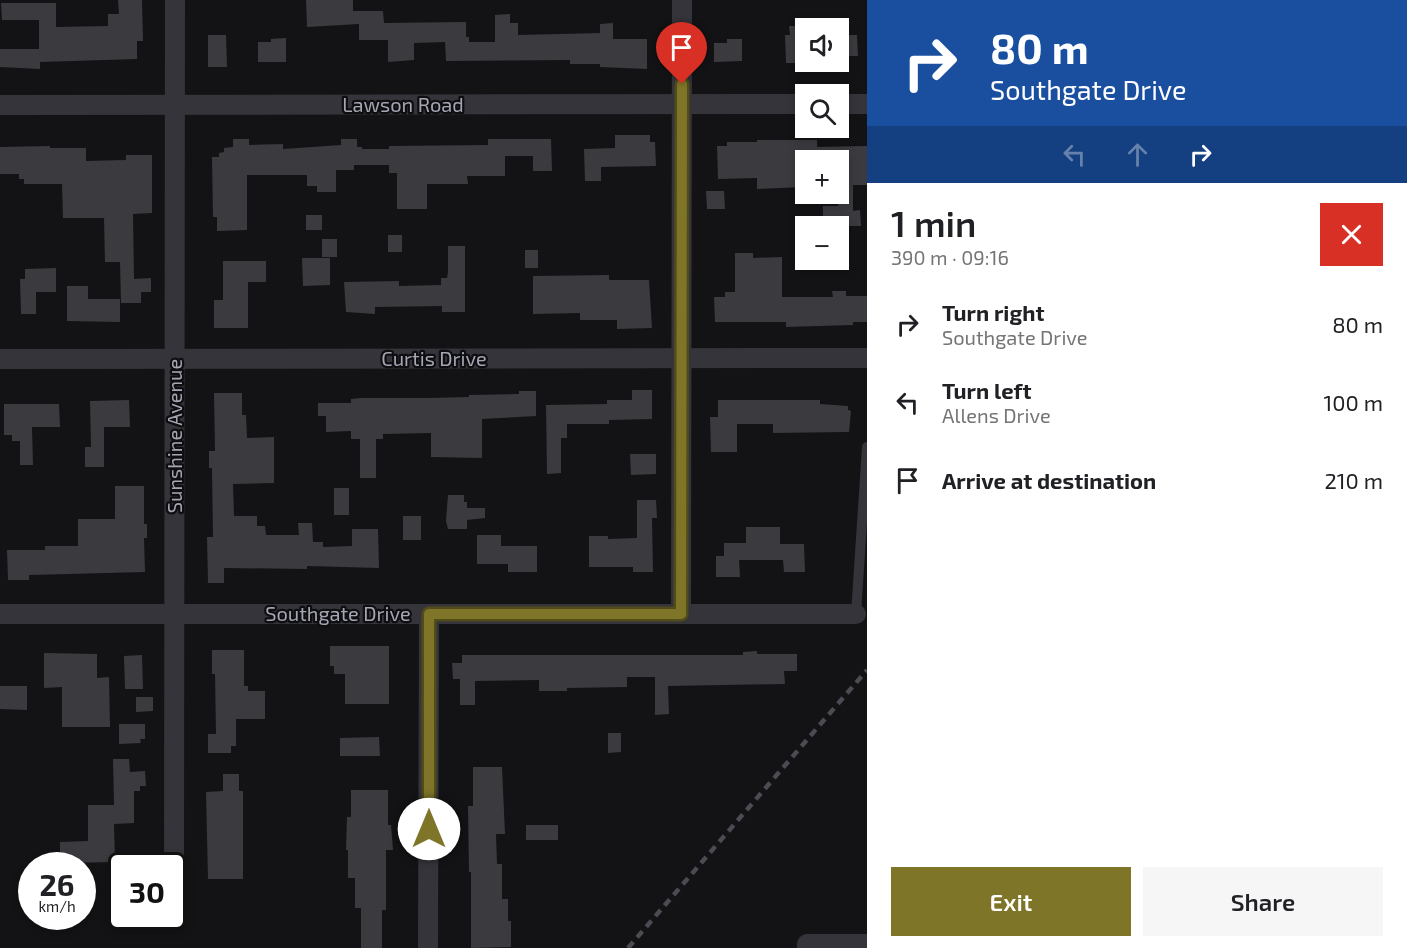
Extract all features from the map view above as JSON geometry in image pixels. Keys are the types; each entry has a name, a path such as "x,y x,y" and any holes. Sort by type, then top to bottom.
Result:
{"street":[{"name":"Sunshine Avenue","path":"174,852 175,0"},
{"path":"681,614 682,0"},
{"name":"Lawson Road","path":"0,105 795,104"},
{"path":"849,104 867,104"},
{"name":"Curtis Drive","path":"0,359 867,358"},
{"name":"Southgate Drive","path":"0,614 856,614"},
{"path":"428,948 429,614"},
{"path":"807,946 867,944"}],"lane":[{"path":"856,614 867,447"}],"building":[{"path":"118,0 142,0 143,41 137,41 137,59 40,62 40,69 0,67 0,49 39,49 39,20 2,20 1,3 56,3 56,27 108,26 108,14 119,14"},
{"path":"306,0 353,0 353,11 383,11 384,23 466,22 466,37 469,37 469,42 495,42 495,15 510,14 510,23 518,23 518,35 600,33 600,24 613,23 613,39 647,39 647,69 600,67 600,64 570,64 570,60 446,61 445,42 414,43 414,60 388,62 388,40 359,40 359,24 307,27"},
{"path":"789,26 795,26 795,63 786,63 785,35 790,35"},
{"path":"208,35 226,35 227,67 208,67"},
{"path":"849,35 857,35 858,56 849,56"},
{"path":"286,38 286,62 258,62 258,42 271,42 271,39"},
{"path":"727,39 742,39 742,61 714,62 714,43 727,43"},
{"path":"615,135 650,135 650,142 655,142 656,166 601,167 601,181 585,181 584,149 615,148"},
{"path":"233,139 249,139 249,145 283,144 283,149 341,145 341,139 357,139 357,147 362,147 362,149 389,149 389,146 488,145 488,139 551,139 552,171 533,171 533,156 505,156 505,176 467,176 468,184 427,184 427,209 397,209 397,173 389,173 389,165 354,165 354,170 336,170 336,192 317,192 317,186 307,186 307,175 247,175 247,230 217,231 217,217 213,217 212,157 219,157 219,153 224,152 224,148 233,147"},
{"path":"757,140 817,140 817,147 867,146 867,185 853,185 853,211 860,210 861,226 849,226 849,216 823,216 823,206 849,204 849,150 795,150 795,187 757,189 757,178 718,179 717,146 727,146 727,142 757,142"},
{"path":"50,146 50,148 86,148 86,161 126,160 126,155 152,155 152,213 133,214 134,279 151,278 151,292 141,292 141,303 121,303 120,262 105,262 104,218 63,218 62,184 24,184 24,179 19,179 19,174 0,174 0,147"},
{"path":"706,191 724,191 725,209 707,209"},
{"path":"306,215 322,215 322,230 306,230"},
{"path":"388,235 402,235 402,252 388,252"},
{"path":"322,239 337,239 337,257 322,257"},
{"path":"448,246 465,246 465,312 442,312 442,306 375,307 375,314 346,312 344,282 399,281 399,286 441,285 441,278 447,278"},
{"path":"525,250 538,250 538,268 525,268"},
{"path":"735,253 753,253 753,258 782,257 782,297 833,297 832,291 846,291 846,296 867,296 867,322 853,322 853,325 786,327 786,322 715,322 714,297 725,297 725,292 735,292"},
{"path":"302,258 330,258 330,285 303,286"},
{"path":"223,261 266,261 266,282 248,282 248,328 214,328 214,300 223,300"},
{"path":"56,268 56,292 36,292 36,314 21,314 20,279 25,279 25,269"},
{"path":"609,275 609,280 649,280 652,328 617,329 617,320 580,320 580,313 533,314 533,276"},
{"path":"67,286 88,286 88,299 120,299 120,322 67,321"},
{"path":"632,390 652,390 652,419 609,420 609,424 567,424 567,438 561,438 561,473 547,474 546,405 607,404 607,400 632,400"},
{"path":"519,391 536,391 536,416 482,419 482,458 431,457 431,433 383,434 383,439 376,439 376,478 360,478 360,439 351,439 351,431 326,432 326,416 318,416 318,403 351,403 351,399 361,398 469,397 469,395 519,394"},
{"path":"214,393 242,393 242,415 246,415 247,438 274,437 274,483 233,484 234,516 257,516 257,526 265,526 266,535 299,535 298,523 312,523 313,542 323,542 323,547 352,546 352,529 378,529 379,568 307,566 307,569 224,568 224,583 208,583 207,537 213,537 212,468 209,468 209,451 215,451"},
{"path":"129,400 130,427 104,427 104,467 85,467 85,447 91,447 90,401"},
{"path":"718,400 820,400 820,404 848,406 848,410 851,411 849,432 773,433 773,424 737,424 737,452 711,452 710,417 718,417"},
{"path":"4,404 59,404 60,427 32,427 33,465 20,465 20,441 12,441 12,435 4,435"},
{"path":"630,454 656,454 656,474 631,475"},
{"path":"115,486 144,486 144,524 147,524 147,538 144,538 145,572 29,575 29,580 8,580 7,550 45,550 45,546 78,546 78,519 115,519"},
{"path":"334,488 349,488 349,515 334,515"},
{"path":"448,495 464,495 467,508 485,508 485,518 467,520 467,529 448,529 446,521"},
{"path":"637,500 656,500 657,518 652,518 653,572 633,572 633,567 589,567 589,536 608,536 608,539 637,538"},
{"path":"403,516 421,516 421,540 403,540"},
{"path":"746,527 780,527 780,544 804,544 805,572 784,572 783,560 739,560 740,577 716,577 716,556 724,556 724,543 746,543"},
{"path":"477,535 501,535 501,546 537,546 537,572 508,572 508,564 477,564"},
{"path":"330,646 389,646 389,704 345,704 345,674 334,674 334,666 330,666"},
{"path":"212,650 244,650 244,686 248,686 248,691 265,691 265,719 236,719 236,746 231,746 231,753 208,753 208,734 216,734 215,674 212,674"},
{"path":"757,651 757,654 797,654 797,671 784,671 785,684 668,686 669,714 655,715 655,677 627,677 627,687 567,688 567,691 539,691 539,680 475,681 475,705 460,705 460,679 453,679 452,663 462,663 462,655 743,655 743,652"},
{"path":"44,653 97,654 97,678 109,677 110,727 62,727 62,687 44,688"},
{"path":"142,655 143,689 125,689 124,656"},
{"path":"0,686 27,686 27,710 0,709"},
{"path":"136,697 153,697 153,711 136,712"},
{"path":"119,724 145,724 145,739 140,739 141,743 119,744"},
{"path":"608,733 621,733 621,752 608,753"},
{"path":"379,737 380,756 340,756 340,738"},
{"path":"113,759 129,759 130,772 145,771 146,786 140,786 140,791 134,791 134,823 114,824 115,852 108,852 108,862 96,862 96,852 60,852 60,842 88,841 88,805 114,805"},
{"path":"473,767 502,767 505,834 496,834 497,864 502,864 502,899 508,899 511,947 471,948 468,806 473,806"},
{"path":"223,774 239,774 239,791 243,791 243,879 208,879 206,792 223,791"},
{"path":"351,790 388,790 388,825 391,825 393,850 386,850 386,910 382,910 382,948 361,948 361,908 355,908 355,878 348,878 348,850 346,850 347,817 351,817"},
{"path":"526,825 558,825 558,840 526,840"}],"railway":[{"path":"628,948 867,670"}],"route":[{"path":"429,829 429,614 681,614 682,84"}]}
